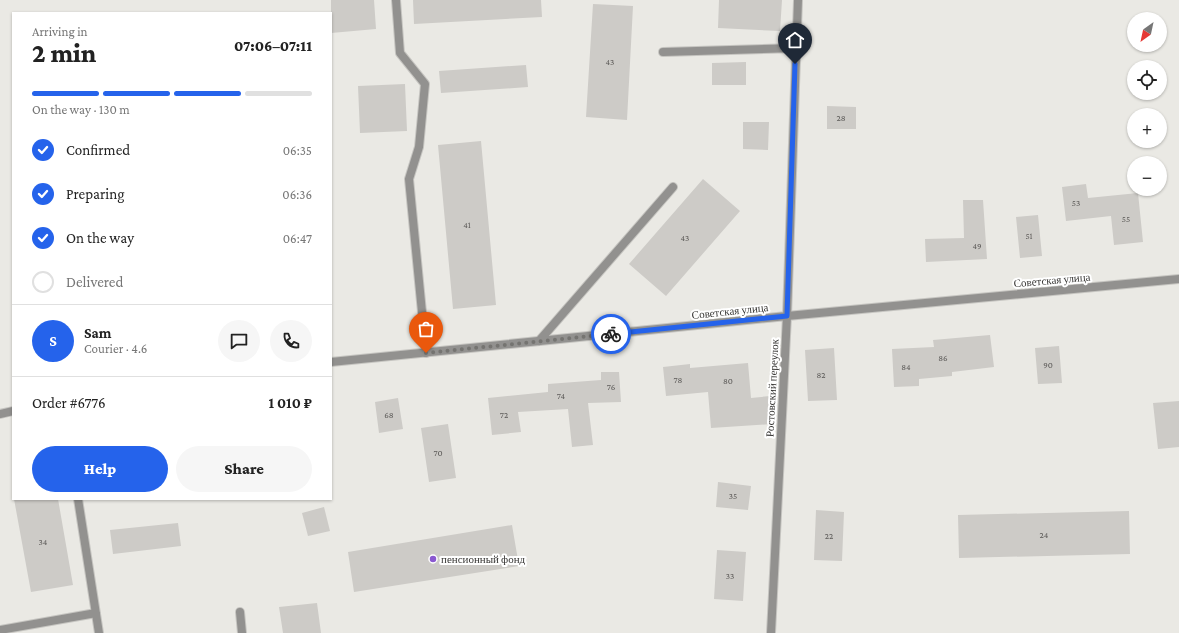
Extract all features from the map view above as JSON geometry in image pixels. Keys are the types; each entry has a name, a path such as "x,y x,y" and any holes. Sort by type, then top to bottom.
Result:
{"street":[{"path":"396,0 400,53 425,84 420,147 409,179 426,353"},
{"name":"Ростовский переулок","path":"771,633 787,316 798,0"},
{"path":"663,52 796,48"},
{"path":"539,341 672,187"},
{"name":"Советская улица","path":"332,362 787,316 1179,279"},
{"path":"0,414 12,411"},
{"path":"78,500 99,633"},
{"path":"240,612 242,633"},
{"path":"0,630 96,613"}],"building":[{"path":"331,0 374,0 376,29 332,33"},
{"path":"413,0 541,0 542,17 414,24"},
{"path":"719,0 782,0 780,31 718,28"},
{"path":"593,4 633,6 627,120 586,117"},
{"path":"746,62 746,85 712,85 712,63"},
{"path":"526,65 528,87 441,93 439,71"},
{"path":"405,84 407,131 360,133 358,86"},
{"path":"827,106 856,107 856,129 827,129"},
{"path":"743,122 769,122 768,150 743,149"},
{"path":"481,141 496,305 453,309 438,145"},
{"path":"703,179 740,211 666,296 629,264"},
{"path":"1086,184 1088,198 1127,194 1127,196 1138,196 1143,242 1114,245 1111,216 1066,221 1062,187"},
{"path":"963,200 983,200 987,259 926,262 925,239 964,238"},
{"path":"1038,215 1042,256 1020,258 1016,217"},
{"path":"990,335 994,367 952,372 952,376 919,379 919,386 894,387 892,349 934,347 933,340"},
{"path":"1059,346 1062,383 1038,384 1035,348"},
{"path":"834,348 837,400 808,401 805,350"},
{"path":"748,363 751,398 770,396 772,424 711,428 708,392 666,396 663,367 690,364 690,368"},
{"path":"601,372 619,372 621,402 588,403 593,445 572,447 568,409 518,412 521,432 492,435 488,398 548,392 548,384 601,380"},
{"path":"398,398 403,429 379,433 375,402"},
{"path":"1179,401 1179,447 1158,449 1153,403"},
{"path":"448,424 456,478 429,482 421,428"},
{"path":"718,482 751,486 748,510 716,507"},
{"path":"14,500 58,500 73,585 31,592"},
{"path":"324,507 330,531 308,536 302,513"},
{"path":"816,510 844,512 842,561 814,560"},
{"path":"1129,511 1130,554 959,558 958,515"},
{"path":"178,523 181,546 113,554 110,530"},
{"name":"пенсионный фонд","path":"512,525 519,566 354,592 348,552"},
{"path":"717,550 746,552 743,601 714,599"},
{"path":"317,603 321,633 283,633 279,607"}],"way so far":[{"path":"426,353 611,334"}],"place":[{"name":"пенсионный фонд","path":"433,559"}],"route":[{"path":"611,334 787,316 795,64"}]}
